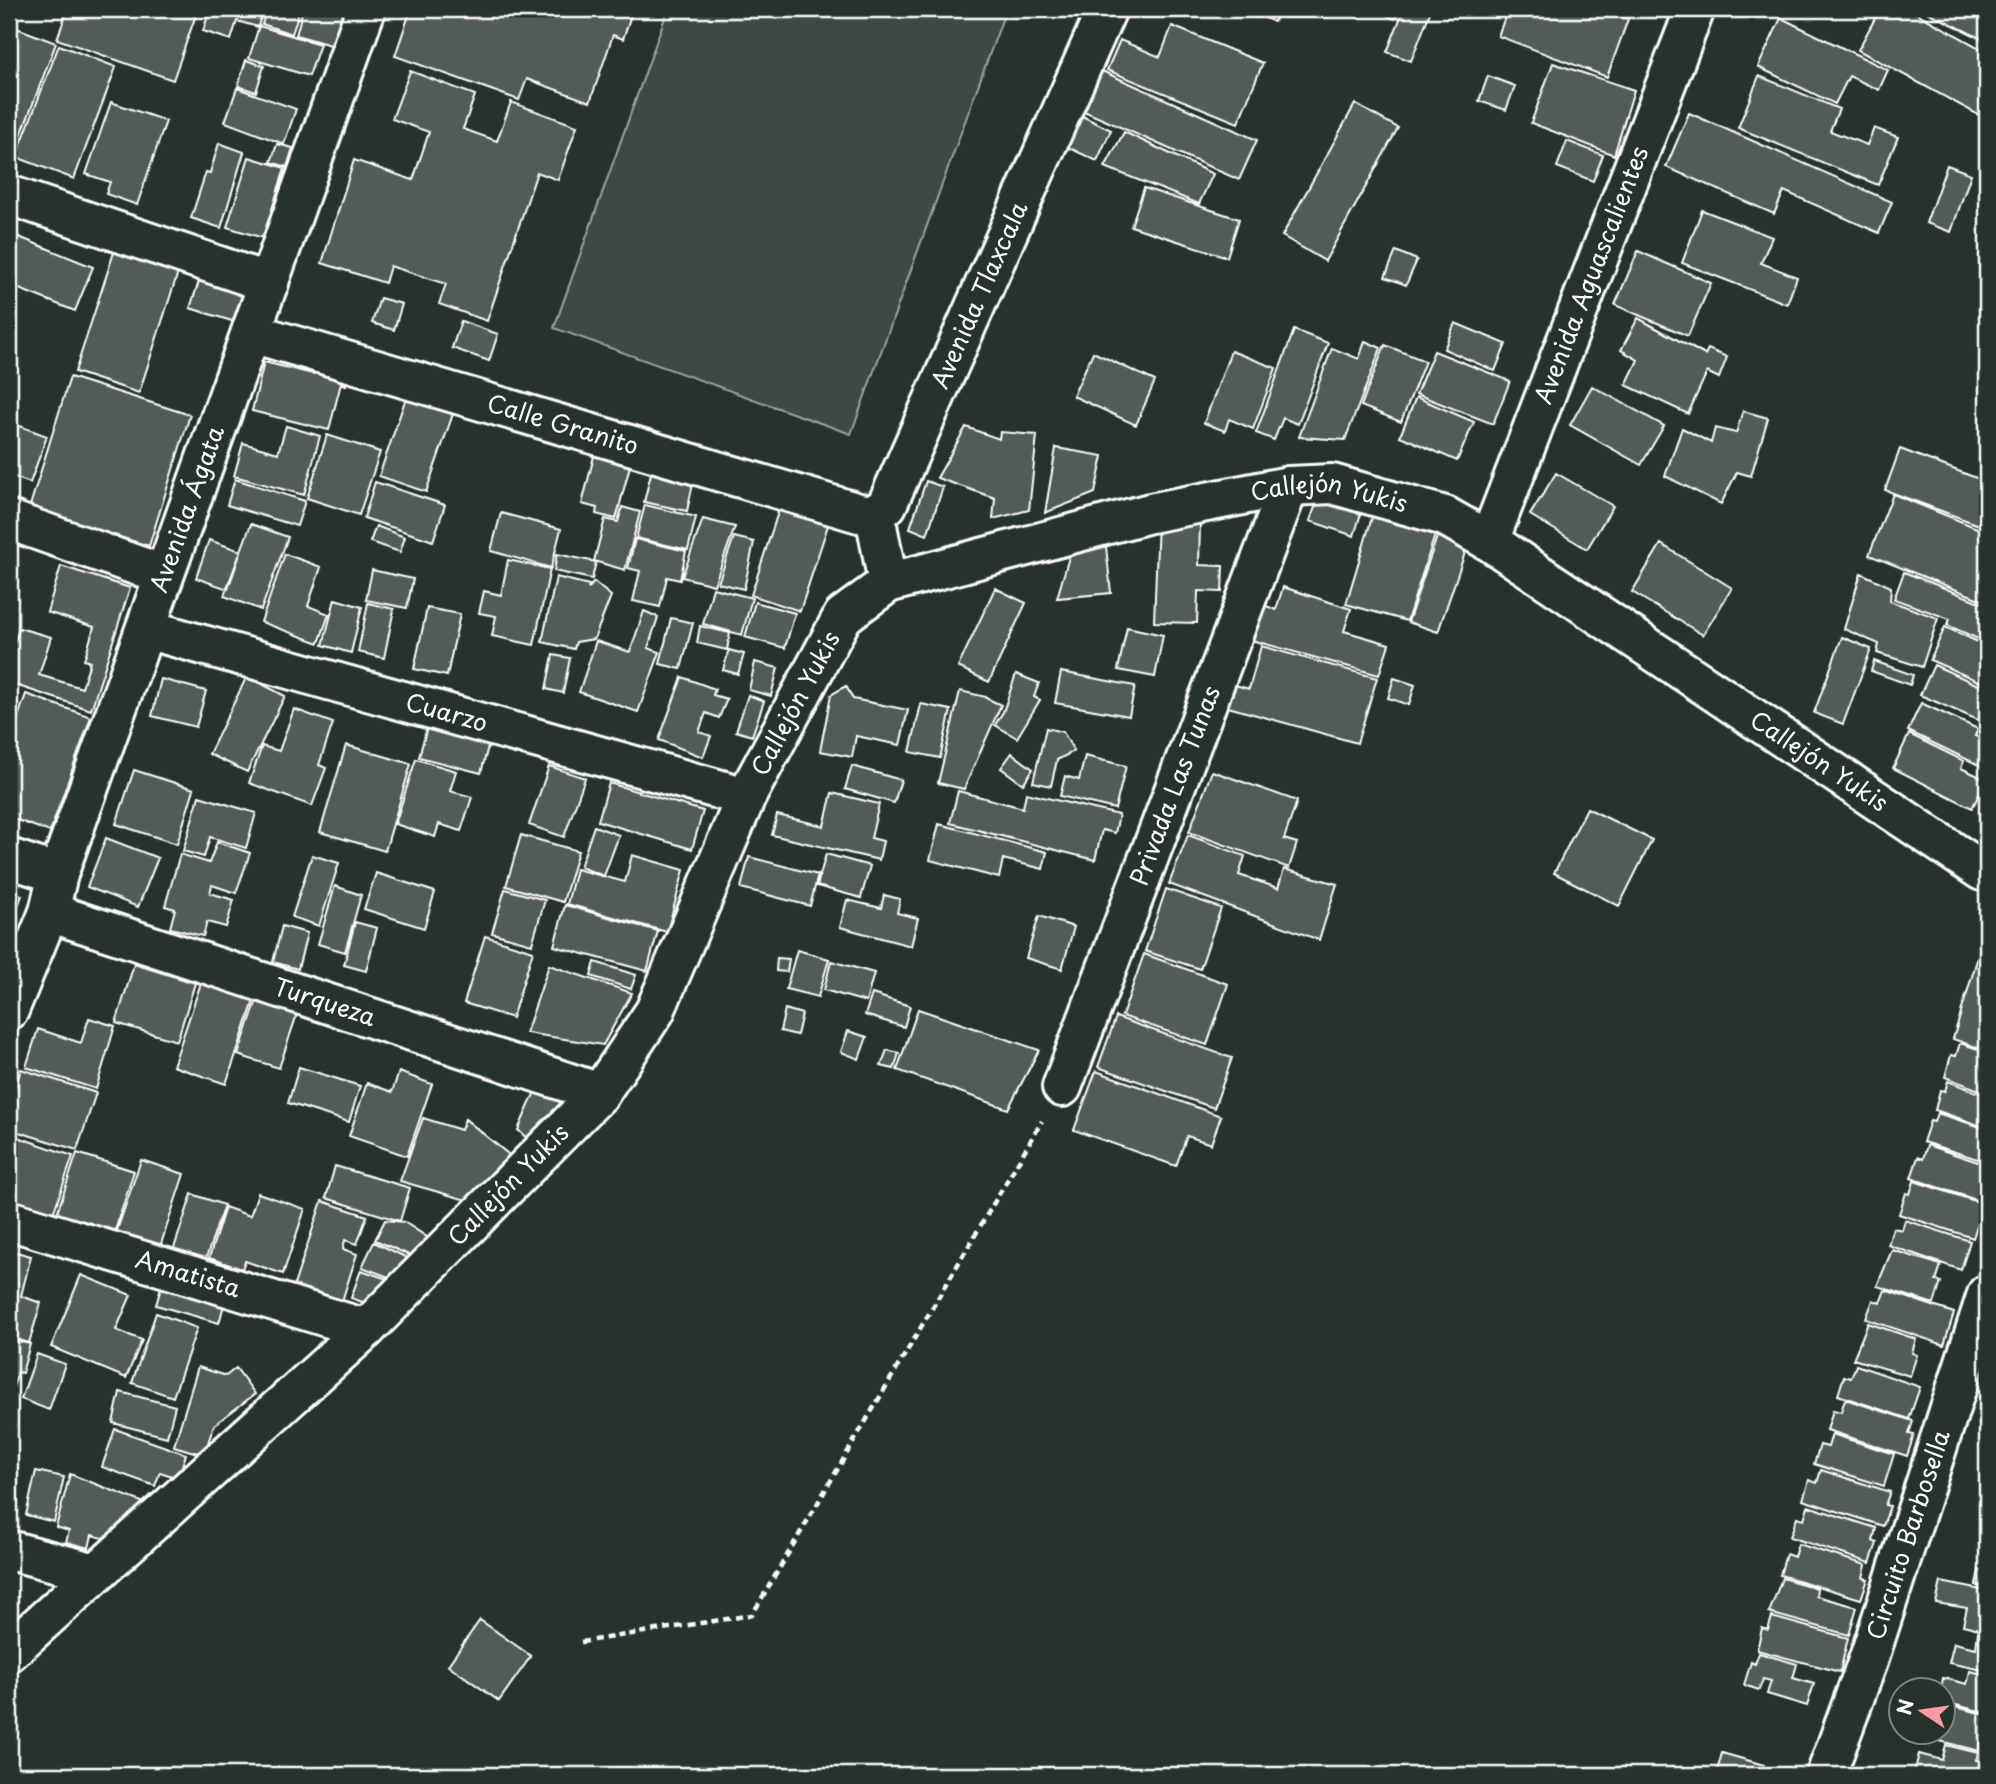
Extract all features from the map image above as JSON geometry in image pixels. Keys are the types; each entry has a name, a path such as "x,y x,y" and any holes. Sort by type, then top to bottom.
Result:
{"street":[{"name":"Avenida Ágata","path":"9,1010 49,912 58,874 366,9"},
{"name":"Avenida Tlaxcala","path":"874,515 887,505 1107,9"},
{"name":"Avenida Aguascalientes","path":"1489,541 1695,9"},
{"path":"9,195 269,283"},
{"name":"Calle Granito","path":"252,333 859,513 874,515"},
{"name":"Callejón Yukis","path":"9,1652 366,1329 600,1093 655,1012 746,797 843,616 888,583 1150,513 1289,485 1332,484 1445,516 1489,541 1986,866"},
{"name":"Privada Las Tunas","path":"1062,1087 1289,485"},
{"path":"874,515 888,583"},
{"path":"9,520 164,575"},
{"name":"Cuarzo","path":"146,629 746,797"},
{"path":"9,858 58,874"},
{"name":"Turqueza","path":"49,912 600,1093"},
{"name":"Amatista","path":"9,1220 366,1329"},
{"name":"Circuito Barbosella","path":"1826,1775 1869,1658 1987,1294"},
{"path":"9,1550 96,1573"}],"path":[{"path":"581,1642 752,1615 1062,1087"}],"shaded area":[{"path":"668,9 1006,9 851,434 554,328"}],"building":[{"path":"68,9 198,9 173,80 57,39"},
{"path":"201,9 263,9 258,27 237,21 231,40 203,31 209,12"},
{"path":"267,9 300,9 292,34 262,24"},
{"path":"303,9 345,9 334,46 296,35"},
{"path":"411,9 633,9 623,39 613,35 590,102 527,79 519,100 395,56"},
{"path":"1245,9 1280,9 1274,22"},
{"path":"1373,9 1400,9 1395,19"},
{"path":"1404,9 1431,10 1411,61 1387,52"},
{"path":"1508,9 1601,9 1628,19 1607,77 1498,36"},
{"path":"1880,9 1909,9 1987,52 1987,112 1984,118 1858,50"},
{"path":"1921,9 1987,9 1986,41"},
{"path":"1781,18 1888,70 1879,90 1849,76 1835,104 1758,67"},
{"path":"9,25 56,43 15,151 9,149"},
{"path":"259,26 320,44 309,76 249,58"},
{"path":"1172,26 1263,63 1238,123 1107,70 1120,40 1160,57"},
{"path":"59,45 116,67 74,179 16,157"},
{"path":"246,60 264,66 256,92 238,86"},
{"path":"1553,63 1634,90 1614,155 1531,123"},
{"path":"410,71 475,95 463,129 497,141 511,102 577,126 558,180 537,172 487,321 439,304 446,284 390,266 385,283 322,263 354,160 413,180 429,132 392,119"},
{"path":"1102,71 1257,140 1239,180 1084,111"},
{"path":"1488,76 1515,86 1506,110 1479,101"},
{"path":"1759,76 1839,109 1830,131 1867,145 1874,128 1898,137 1878,185 1738,128"},
{"path":"237,88 296,109 284,144 225,122"},
{"path":"111,102 166,121 137,205 106,194 110,182 86,174"},
{"path":"1355,104 1398,128 1325,261 1282,236"},
{"path":"1689,113 1892,202 1879,233 1784,191 1774,214 1666,167"},
{"path":"1078,114 1111,130 1097,161 1063,145"},
{"path":"1124,132 1213,174 1199,204 1105,167"},
{"path":"1567,141 1603,155 1593,181 1557,167"},
{"path":"219,143 244,152 221,228 191,218"},
{"path":"277,144 293,148 287,167 271,162"},
{"path":"249,157 285,168 263,238 227,227"},
{"path":"1947,165 1971,174 1951,232 1926,223"},
{"path":"1144,188 1239,219 1227,257 1131,226"},
{"path":"1702,210 1772,237 1761,263 1797,277 1787,304 1682,263"},
{"path":"9,233 93,267 75,311 9,285"},
{"path":"116,246 180,266 139,393 75,372"},
{"path":"1396,251 1417,260 1406,285 1385,277"},
{"path":"1638,251 1711,283 1688,336 1615,305"},
{"path":"202,272 247,286 235,322 190,308"},
{"path":"380,298 402,304 394,330 372,323"},
{"path":"1638,318 1705,355 1708,349 1727,357 1719,378 1707,372 1688,414 1626,385 1638,360 1621,350"},
{"path":"461,321 498,334 489,361 452,348"},
{"path":"1455,323 1506,344 1495,371 1444,349"},
{"path":"1294,330 1328,343 1298,424 1283,418 1274,440 1256,433"},
{"path":"1365,341 1381,348 1345,440 1299,437 1332,348 1359,359"},
{"path":"1385,345 1425,361 1401,422 1361,406"},
{"path":"1231,351 1276,368 1253,429 1229,419 1225,431 1204,423"},
{"path":"1434,351 1510,381 1493,424 1416,394"},
{"path":"1093,352 1155,381 1136,425 1073,396"},
{"path":"264,362 313,374 316,362 349,368 346,385 341,383 329,430 252,411"},
{"path":"70,377 190,415 149,546 29,509"},
{"path":"1592,386 1664,426 1641,465 1570,425"},
{"path":"409,389 456,405 426,492 379,476"},
{"path":"1416,397 1474,422 1457,461 1400,436"},
{"path":"1743,411 1768,418 1751,476 1737,472 1721,504 1665,476 1682,428 1711,443 1715,428 1736,433"},
{"path":"9,422 47,436 30,483 9,475"},
{"path":"286,426 320,436 304,495 234,476 243,443 278,453"},
{"path":"966,427 999,439 1000,432 1037,435 1029,510 993,519 995,498 937,478"},
{"path":"327,435 380,452 359,515 307,498"},
{"path":"1056,448 1103,456 1095,493 1045,513"},
{"path":"1900,449 1987,482 1987,528 1885,490"},
{"path":"595,452 631,462 616,519 596,514 597,508 582,504"},
{"path":"652,469 694,479 687,511 644,502"},
{"path":"1556,473 1613,506 1587,549 1530,515"},
{"path":"235,479 305,501 297,526 227,505"},
{"path":"926,481 943,487 927,535 910,528"},
{"path":"375,482 445,505 433,541 364,518"},
{"path":"1893,494 1987,532 1987,602 1869,555"},
{"path":"1319,496 1362,510 1354,536 1310,521"},
{"path":"782,500 831,516 800,611 751,595"},
{"path":"645,505 696,517 688,550 636,538"},
{"path":"622,507 640,512 625,570 594,561 605,519 618,522"},
{"path":"501,513 561,529 551,568 491,551"},
{"path":"1373,514 1435,535 1407,621 1346,604"},
{"path":"703,519 735,527 714,585 682,577"},
{"path":"1158,521 1200,523 1199,565 1223,566 1222,592 1198,591 1197,623 1154,622"},
{"path":"251,524 288,537 261,610 224,596"},
{"path":"376,526 405,537 400,552 370,542"},
{"path":"1438,534 1468,544 1438,632 1408,622"},
{"path":"734,537 754,542 744,589 718,583"},
{"path":"1105,537 1111,593 1057,598 1074,540"},
{"path":"635,539 686,551 680,580 667,577 660,607 633,601 640,571 628,568"},
{"path":"209,540 241,551 228,589 196,578"},
{"path":"1661,544 1732,588 1703,635 1632,592"},
{"path":"285,554 321,567 308,606 329,614 319,643 261,622"},
{"path":"557,554 596,562 592,579 554,571"},
{"path":"508,560 550,569 534,645 492,636 496,616 479,613 484,591 501,595"},
{"path":"61,566 130,588 91,710 9,683 9,662 19,628 51,637 39,675 82,688 90,662 84,660 94,627 47,612"},
{"path":"372,570 413,579 407,608 366,600"},
{"path":"1904,572 1987,605 1987,643 1947,625 1950,619 1894,599"},
{"path":"1861,573 1891,587 1890,601 1938,618 1922,667 1877,653 1879,644 1844,629"},
{"path":"556,577 589,585 588,589 594,582 611,596 594,639 576,642 574,649 542,642"},
{"path":"1283,587 1351,609 1344,631 1389,644 1379,675 1251,640 1264,605 1276,610"},
{"path":"713,588 752,598 742,635 703,624"},
{"path":"995,588 1026,603 989,682 958,667"},
{"path":"335,599 362,607 351,653 323,645"},
{"path":"755,602 795,613 785,648 745,637"},
{"path":"368,603 394,609 384,658 358,652"},
{"path":"427,608 460,614 447,676 414,669"},
{"path":"644,611 658,617 648,648 660,652 638,712 579,692 596,641 630,652"},
{"path":"671,618 693,623 681,669 660,664"},
{"path":"700,626 730,633 727,650 697,643"},
{"path":"1127,627 1163,635 1155,677 1118,670"},
{"path":"1945,627 1987,646 1987,685 1930,660"},
{"path":"1842,637 1871,649 1843,724 1814,713"},
{"path":"1261,646 1377,678 1357,743 1228,707 1235,685 1249,689"},
{"path":"729,650 744,654 738,674 723,670"},
{"path":"553,655 570,658 563,693 546,689"},
{"path":"1874,661 1913,675 1910,685 1871,671"},
{"path":"755,662 778,668 771,696 749,690"},
{"path":"1934,665 1987,689 1987,724 1920,695"},
{"path":"1061,672 1135,686 1129,716 1055,703"},
{"path":"1016,674 1039,683 1034,697 1040,700 1017,738 995,725 1003,712"},
{"path":"247,676 285,696 247,772 209,754"},
{"path":"682,677 715,689 713,695 727,699 719,718 706,713 699,732 711,736 703,757 659,740"},
{"path":"1394,678 1415,685 1409,705 1388,698"},
{"path":"161,679 206,691 196,727 152,716"},
{"path":"846,686 853,699 908,710 900,745 856,736 852,757 820,751 831,695"},
{"path":"960,691 986,697 1001,705 964,789 938,783"},
{"path":"26,694 91,717 50,832 9,817 9,743"},
{"path":"748,695 764,701 752,736 736,731"},
{"path":"1921,703 1978,729 1975,736 1987,741 1987,769 1908,731"},
{"path":"921,704 951,710 940,758 910,752"},
{"path":"294,709 333,723 319,765 326,768 312,806 249,783 262,746 279,751"},
{"path":"427,727 489,743 481,773 419,757"},
{"path":"1046,728 1063,732 1074,751 1057,760 1051,786 1033,782"},
{"path":"1909,734 1964,761 1961,768 1987,780 1972,808 1893,768"},
{"path":"346,745 411,764 385,851 320,832"},
{"path":"1012,753 1033,769 1023,784 1001,768"},
{"path":"1085,756 1126,766 1115,809 1060,796 1065,776 1079,780"},
{"path":"416,759 456,771 450,791 472,797 461,831 439,824 435,837 395,824"},
{"path":"549,766 585,778 564,837 529,825"},
{"path":"852,766 901,780 894,803 845,789"},
{"path":"134,770 194,789 177,844 116,824"},
{"path":"1212,771 1297,801 1284,839 1297,843 1289,868 1189,832"},
{"path":"609,783 703,811 692,849 598,821"},
{"path":"958,791 1023,808 1026,793 1119,815 1115,833 1102,830 1095,860 950,823"},
{"path":"832,793 879,804 871,838 883,841 879,860 772,835 777,815 824,826"},
{"path":"199,796 256,813 246,848 210,837 204,857 183,851"},
{"path":"1587,808 1652,840 1619,906 1554,873"},
{"path":"939,824 1047,852 1043,869 1003,859 999,878 930,860"},
{"path":"594,826 619,835 604,876 580,867"},
{"path":"521,835 578,851 563,902 506,886"},
{"path":"1188,835 1245,856 1239,875 1278,888 1284,869 1337,884 1319,940 1169,884"},
{"path":"106,838 158,858 138,907 87,887"},
{"path":"217,842 250,853 236,893 212,885 210,893 234,900 226,927 207,922 203,936 170,928 175,909 165,906 180,854 209,863"},
{"path":"826,854 870,866 861,898 817,886"},
{"path":"312,855 339,863 319,926 292,917"},
{"path":"632,855 684,870 667,932 567,904 576,869 625,882"},
{"path":"749,857 818,875 810,906 741,888"},
{"path":"376,873 435,892 424,928 364,909"},
{"path":"335,886 361,895 345,952 318,944"},
{"path":"505,889 545,900 532,944 492,933"},
{"path":"1166,889 1221,908 1200,969 1145,951"},
{"path":"9,890 22,895 9,931"},
{"path":"884,895 900,899 897,913 918,918 911,946 840,927 847,900 881,908"},
{"path":"565,905 658,931 647,971 554,946"},
{"path":"1039,916 1074,927 1062,969 1026,958"},
{"path":"355,922 377,928 366,971 344,965"},
{"path":"282,926 307,933 298,969 273,962"},
{"path":"485,936 533,951 512,1018 464,1003"},
{"path":"797,950 829,959 818,997 786,989"},
{"path":"1980,950 1987,952 1987,1051 1953,1039"},
{"path":"1144,954 1228,984 1207,1045 1122,1016"},
{"path":"777,958 789,959 787,972 776,971"},
{"path":"831,961 874,973 866,1002 824,990"},
{"path":"595,962 636,975 631,989 591,976"},
{"path":"134,964 195,983 177,1041 116,1023"},
{"path":"549,965 632,993 603,1045 526,1033"},
{"path":"201,983 254,1001 226,1084 173,1066"},
{"path":"872,994 910,1006 904,1027 865,1015"},
{"path":"258,997 298,1011 279,1068 238,1055"},
{"path":"785,1009 802,1014 797,1035 780,1031"},
{"path":"918,1009 1039,1050 1008,1109 897,1070"},
{"path":"1116,1017 1232,1058 1214,1108 1098,1067"},
{"path":"89,1018 115,1026 96,1089 26,1067 38,1029 81,1043"},
{"path":"848,1031 867,1037 859,1059 841,1052"},
{"path":"1960,1043 1987,1052 1987,1093 1945,1077 1951,1055 1956,1056"},
{"path":"887,1050 899,1053 894,1069 881,1066"},
{"path":"299,1067 360,1086 349,1122 288,1103"},
{"path":"21,1069 96,1093 77,1150 9,1129 9,1108"},
{"path":"1096,1071 1221,1116 1211,1144 1187,1136 1176,1166 1074,1130"},
{"path":"399,1072 432,1084 407,1156 349,1136 367,1083 392,1092"},
{"path":"1948,1081 1987,1096 1987,1128 1935,1110 1940,1090 1945,1091"},
{"path":"535,1092 573,1105 531,1142 518,1130"},
{"path":"1937,1113 1987,1129 1987,1162 1923,1142 1930,1121 1934,1122"},
{"path":"423,1118 461,1130 465,1119 513,1158 466,1200 400,1181"},
{"path":"9,1134 73,1156 53,1214 9,1199"},
{"path":"1927,1145 1987,1165 1985,1203 1911,1178 1918,1157 1923,1159"},
{"path":"77,1153 134,1171 114,1234 56,1216"},
{"path":"141,1160 184,1174 160,1247 116,1233"},
{"path":"335,1166 410,1188 400,1221 326,1198"},
{"path":"1914,1181 1984,1204 1973,1238 1899,1214 1906,1193 1910,1194"},
{"path":"258,1193 305,1209 283,1274 245,1261 242,1269 209,1258 225,1207 250,1216"},
{"path":"192,1194 224,1205 203,1267 171,1257"},
{"path":"322,1201 367,1216 357,1244 345,1240 343,1249 357,1254 341,1304 293,1288"},
{"path":"385,1220 404,1222 436,1243 420,1260 375,1240"},
{"path":"1905,1220 1970,1241 1961,1270 1888,1245 1893,1228 1902,1230"},
{"path":"374,1242 418,1263 402,1282 362,1267"},
{"path":"9,1250 31,1256 21,1296 41,1303 29,1343 9,1337"},
{"path":"1892,1250 1941,1265 1936,1281 1941,1282 1934,1304 1877,1286"},
{"path":"361,1270 393,1281 371,1305 351,1298"},
{"path":"81,1275 131,1295 116,1330 142,1340 126,1378 51,1347"},
{"path":"164,1277 227,1294 219,1323 156,1305"},
{"path":"1885,1290 1954,1313 1944,1345 1866,1319 1873,1300 1880,1303"},
{"path":"156,1313 197,1328 173,1397 132,1383"},
{"path":"1868,1323 1916,1339 1912,1353 1917,1355 1910,1376 1853,1359"},
{"path":"9,1339 30,1344 22,1373 18,1372 11,1394 9,1394"},
{"path":"37,1354 65,1364 49,1410 21,1399"},
{"path":"1856,1365 1920,1387 1909,1419 1838,1395 1844,1376 1851,1378"},
{"path":"198,1367 226,1376 236,1368 255,1394 214,1425 204,1455 174,1446"},
{"path":"120,1392 175,1406 167,1437 113,1423"},
{"path":"1845,1399 1913,1421 1909,1434 1914,1435 1907,1456 1827,1430 1833,1410 1841,1412"},
{"path":"115,1429 186,1454 178,1478 160,1472 155,1486 102,1467"},
{"path":"1832,1434 1894,1454 1884,1486 1814,1464 1820,1445 1828,1447"},
{"path":"1821,1470 1890,1492 1885,1505 1890,1506 1883,1526 1803,1500 1809,1480 1817,1483"},
{"path":"36,1471 64,1477 54,1522 26,1515"},
{"path":"70,1474 147,1504 109,1540 92,1535 89,1548 66,1542 69,1531 56,1527"},
{"path":"1808,1506 1876,1528 1873,1541 1877,1543 1870,1563 1790,1537 1797,1517 1804,1519"},
{"path":"1798,1544 1866,1565 1863,1578 1868,1579 1861,1599 1780,1575 1786,1554 1794,1557"},
{"path":"1979,1570 1987,1572 1987,1588 1976,1585"},
{"path":"1782,1578 1817,1588 1816,1596 1857,1607 1849,1635 1769,1613"},
{"path":"1941,1582 1987,1591 1987,1631 1963,1625 1967,1608 1936,1603"},
{"path":"1772,1617 1848,1638 1840,1672 1757,1650 1762,1628 1768,1630"},
{"path":"480,1620 531,1656 499,1701 448,1665"},
{"path":"1978,1632 1987,1634 1987,1671 1949,1663 1954,1643 1976,1648"},
{"path":"1759,1653 1797,1664 1793,1678 1814,1684 1807,1706 1767,1694 1771,1681 1763,1679 1759,1690 1744,1685 1751,1662 1755,1664"},
{"path":"1970,1671 1987,1675 1987,1713 1958,1706 1958,1682 1967,1684"},
{"path":"1958,1708 1987,1715 1979,1751 1958,1746"},
{"path":"1946,1746 1978,1753 1976,1760 1987,1762 1987,1775 1914,1774 1919,1754 1942,1760"},
{"path":"1722,1753 1764,1765 1762,1775 1716,1775"}]}
